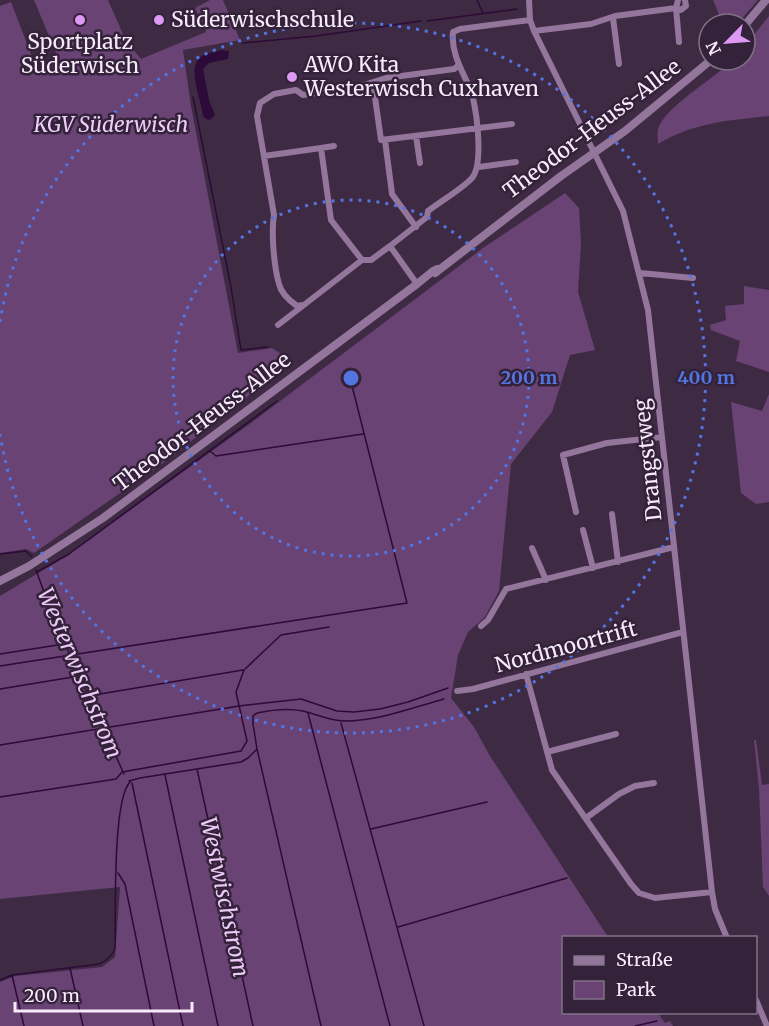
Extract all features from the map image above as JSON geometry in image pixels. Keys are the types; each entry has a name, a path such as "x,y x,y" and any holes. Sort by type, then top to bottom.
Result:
{"street":[{"name":"Drangstweg","path":"529,0 530,20 534,32 623,211 648,310 712,892 715,909 725,936"},
{"path":"678,0 676,8 679,42"},
{"path":"534,32 676,8 681,10 686,6 685,0"},
{"path":"756,12 766,0"},
{"path":"613,18 619,64"},
{"path":"278,325 362,260 371,260 416,227 427,217 428,211 472,178 478,167 475,102 469,85 458,66 452,38 455,30 530,20"},
{"path":"303,304 297,306 289,300 279,285 272,228 274,215 257,116 260,103 274,94 296,90 303,94 354,88 386,78 454,69 458,66"},
{"name":"Theodor-Heuss-Allee","path":"0,581 29,566 104,518 561,176 644,117 697,72"},
{"path":"373,83 381,140 512,124"},
{"path":"416,135 420,163"},
{"path":"385,140 392,194 416,227"},
{"path":"264,156 334,146"},
{"path":"321,148 331,220 362,260"},
{"path":"478,167 516,162"},
{"path":"390,246 418,284"},
{"path":"640,273 693,278"},
{"path":"576,512 563,455 607,443 662,437"},
{"path":"612,514 618,562"},
{"path":"583,530 592,568"},
{"path":"482,626 506,589 674,547"},
{"path":"532,548 546,580"},
{"name":"Nordmoortrift","path":"457,691 683,632"},
{"path":"526,674 552,770 639,893 655,898 712,892"},
{"path":"547,752 616,734"},
{"path":"586,818 619,794 635,786 654,783"},
{"path":"757,1001 766,1014 767,1026"}],"green space":[{"name":"KGV Süderwisch","path":"34,0 108,0 126,41 141,59 206,32 195,8 210,0 223,0 240,40 183,50 191,106 238,353 272,348 290,360 286,366 166,461 34,553 26,549 0,553 0,6 11,2 35,65 60,62"},
{"path":"713,0 758,0 748,12 718,12"},
{"path":"769,16 769,116 725,121 699,127 658,144 658,129 670,111 719,72 757,72 757,31"},
{"path":"565,193 579,208 581,243 578,292 595,350 570,355 552,412 511,464 499,591 485,617 468,632 458,655 451,698 474,727 490,756 607,936 562,936 562,1014 659,1014 665,1023 670,1021 673,1026 0,1026 0,982 15,976 102,967 115,957 120,887 0,899 0,596 65,557 251,423 483,248"},
{"path":"744,286 769,290 769,372 736,361 740,341 711,330 710,325 726,320 725,306 744,304"},
{"path":"769,394 769,502 756,504 741,493 731,402 762,411"},
{"path":"754,740 756,740 762,785 769,784 769,896 763,887 759,789"}],"shaded area":[{"path":"221,50 229,51 228,59 209,63 203,69 209,100 215,115 210,120 203,116 195,67 202,56"}],"waterway":[{"path":"477,0 483,13"},
{"path":"427,21 517,9"},
{"path":"243,43 316,36 421,21"},
{"path":"193,97 231,287 241,350 268,347"},
{"path":"0,666 407,603 348,370"},
{"path":"37,572 69,554 277,401"},
{"path":"210,451 216,456 363,434"},
{"name":"Westerwischstrom","path":"0,554 26,551 32,557"},
{"name":"Westerwischstrom","path":"36,570 55,622 124,774"},
{"path":"0,797 116,779 122,772 241,751 247,741 236,692 244,670 281,635 329,627"},
{"path":"0,654 64,644"},
{"path":"88,696 243,670"},
{"path":"0,689 79,676"},
{"path":"0,745 239,706 301,699 337,711 380,709 448,688"},
{"path":"129,781 241,762 257,749 253,724 253,716 257,713 274,710 303,711 344,721 370,719 444,699"},
{"path":"308,713 390,1026"},
{"path":"341,723 424,1026"},
{"path":"257,749 321,1026"},
{"name":"Westwischstrom","path":"197,769 253,1026"},
{"path":"165,775 218,1026"},
{"path":"0,980 12,975 99,964 112,954 115,949 115,888 120,811 124,793 130,782"},
{"path":"132,783 183,1026"},
{"path":"371,829 487,802"},
{"path":"118,873 125,884 154,1026"},
{"path":"398,927 567,878"},
{"path":"70,968 83,1026"},
{"path":"12,975 24,1026"},
{"path":"635,1026 657,1021"}],"place":[{"name":"Sportplatz Süderwisch","path":"80,20"},
{"name":"Süderwischschule","path":"159,20"},
{"name":"AWO Kita Westerwisch Cuxhaven","path":"292,77"}]}
